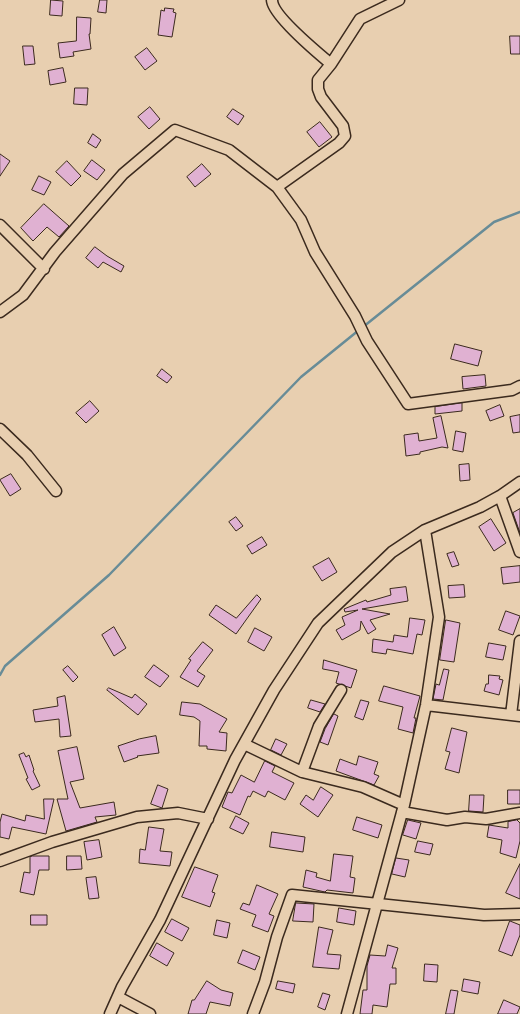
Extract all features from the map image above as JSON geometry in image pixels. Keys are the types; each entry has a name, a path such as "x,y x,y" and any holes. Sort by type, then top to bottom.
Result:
{"street":[{"path":"272,0 272,5 312,49 332,64"},
{"path":"277,187 339,143 345,136 343,126 321,97 318,89 318,80 332,64 360,19 399,0"},
{"path":"0,312 23,295 44,269 55,252 122,174 176,130 230,150 277,187 301,220 315,252 355,316 367,341 408,404 512,390 520,386"},
{"path":"0,225 44,269"},
{"path":"0,429 27,455 56,491"},
{"path":"110,1014 160,920 244,744 274,690 318,624 392,552 425,530 480,507 500,496 520,482"},
{"path":"500,496 520,552"},
{"path":"347,1014 403,808 426,705 440,617 425,530"},
{"path":"426,705 516,715 520,641"},
{"path":"302,772 319,726 341,690"},
{"path":"244,744 302,772 362,787 403,808 447,820 465,817 486,818 520,813"},
{"path":"0,861 52,842 137,817 178,813 208,819"},
{"path":"253,1014 265,982 277,937 292,895 376,905 484,915 520,914"},
{"path":"118,997 150,1014"}],"building":[{"path":"51,0 63,1 62,16 50,15"},
{"path":"100,0 107,0 106,13 98,12"},
{"path":"165,8 174,9 173,12 176,13 172,37 158,35 161,10 164,11"},
{"path":"77,17 91,18 89,34 91,49 73,52 74,56 60,58 58,43 76,41"},
{"path":"510,36 520,36 520,54 511,54"},
{"path":"23,46 33,46 35,64 25,65"},
{"path":"147,48 157,61 145,70 135,57"},
{"path":"63,68 66,82 50,85 48,71"},
{"path":"75,88 88,88 87,105 74,104"},
{"path":"150,107 160,119 149,129 138,117"},
{"path":"233,109 244,116 238,125 227,117"},
{"path":"320,122 332,137 319,147 307,132"},
{"path":"93,134 101,140 96,148 88,143"},
{"path":"0,154 10,161 0,176"},
{"path":"92,160 105,170 97,180 84,171"},
{"path":"67,161 81,176 71,186 56,172"},
{"path":"202,164 211,174 195,187 187,177"},
{"path":"39,176 51,182 44,195 32,190"},
{"path":"44,204 69,226 59,237 47,227 33,241 21,228"},
{"path":"95,247 124,266 121,272 103,262 98,268 86,258"},
{"path":"455,344 482,351 478,366 451,359"},
{"path":"162,369 172,377 167,383 157,376"},
{"path":"485,375 486,386 463,389 462,377"},
{"path":"90,401 99,411 86,423 76,413"},
{"path":"462,403 462,411 435,414 435,407"},
{"path":"500,405 504,416 490,421 486,411"},
{"path":"520,415 520,432 513,433 510,417"},
{"path":"441,416 448,448 442,447 420,452 420,454 406,456 404,435 418,433 419,441 437,438 433,418"},
{"path":"456,431 466,433 463,452 453,450"},
{"path":"469,464 470,480 460,481 459,465"},
{"path":"11,474 21,489 10,496 0,480"},
{"path":"520,509 520,533 513,513"},
{"path":"236,517 243,526 236,531 229,522"},
{"path":"491,519 506,543 494,551 479,527"},
{"path":"262,537 267,545 252,554 247,546"},
{"path":"454,552 459,565 452,567 447,554"},
{"path":"329,558 337,572 322,581 313,567"},
{"path":"520,566 520,582 503,584 501,568"},
{"path":"464,585 465,597 449,598 448,586"},
{"path":"406,587 408,601 362,609 390,614 370,620 376,629 368,634 361,621 360,630 342,640 336,630 345,625 342,617 358,610 345,612 344,609 366,600 367,602 391,595 390,589"},
{"path":"257,595 261,599 236,634 209,615 216,605 236,618"},
{"path":"506,611 520,616 513,635 499,630"},
{"path":"410,618 425,620 422,635 417,634 413,654 387,649 386,654 372,652 373,639 393,642 394,635 407,637"},
{"path":"446,620 460,623 454,662 440,660"},
{"path":"114,627 126,648 114,656 102,635"},
{"path":"255,628 272,637 264,651 248,642"},
{"path":"203,642 213,650 197,671 205,676 198,687 180,677 191,660 189,659"},
{"path":"489,643 506,646 503,660 486,657"},
{"path":"324,660 357,670 351,688 336,683 339,672 323,669"},
{"path":"154,665 169,676 160,687 145,677"},
{"path":"68,666 78,677 73,682 63,670"},
{"path":"444,669 449,670 443,700 433,699 436,684 439,685"},
{"path":"489,675 500,676 499,679 503,680 499,695 484,691 486,684 488,684"},
{"path":"384,686 420,696 414,718 416,718 413,733 398,729 403,707 379,701"},
{"path":"109,688 132,698 135,694 147,704 138,715 107,690"},
{"path":"65,696 71,736 60,737 59,719 35,722 33,710 58,706 57,698"},
{"path":"311,700 325,704 320,712 308,708"},
{"path":"361,700 369,702 363,720 355,717"},
{"path":"182,702 200,704 227,719 219,732 227,733 226,751 207,749 207,746 199,746 200,721 194,717 180,715"},
{"path":"334,714 338,716 328,745 320,742 325,729"},
{"path":"452,728 467,732 459,773 445,769 450,752 446,751"},
{"path":"156,736 159,753 137,756 138,757 124,762 118,746 139,739"},
{"path":"276,739 287,744 281,755 271,750"},
{"path":"77,747 84,779 70,782 80,808 114,802 116,815 95,817 97,822 66,831 57,799 68,799 58,751"},
{"path":"24,753 26,757 29,755 34,770 33,771 40,786 32,790 26,779 28,778 19,755"},
{"path":"359,756 378,762 374,774 379,776 374,785 336,771 340,759 356,765"},
{"path":"265,761 275,766 272,772 294,783 285,800 268,791 265,797 253,791 250,797 248,796 240,815 222,807 228,792 232,793 241,775 254,782"},
{"path":"158,785 168,789 162,808 151,804"},
{"path":"321,787 333,795 318,817 300,804 306,795 313,800"},
{"path":"508,790 520,790 520,804 508,804"},
{"path":"470,795 484,795 483,812 469,811"},
{"path":"44,799 54,799 46,834 12,827 9,839 0,837 0,822 2,814 25,821 26,815 44,819"},
{"path":"236,816 249,823 243,834 230,828"},
{"path":"357,817 382,825 378,838 353,830"},
{"path":"408,820 421,823 416,839 403,835"},
{"path":"517,820 520,823 520,841 516,858 500,853 502,840 487,837 489,825 508,828 508,822"},
{"path":"149,827 164,829 160,851 172,852 170,866 139,863 140,849 145,850"},
{"path":"272,832 305,837 303,852 270,847"},
{"path":"99,840 102,857 87,860 84,842"},
{"path":"418,841 433,844 430,855 415,852"},
{"path":"334,854 353,856 350,877 355,878 353,893 327,890 325,892 303,887 306,870 317,873 316,877 330,881"},
{"path":"49,856 49,870 39,870 34,895 20,892 24,872 30,873 30,857"},
{"path":"67,856 81,856 82,869 67,870"},
{"path":"396,858 409,860 405,877 392,874"},
{"path":"520,864 520,899 506,893"},
{"path":"195,867 218,875 212,892 215,893 210,907 182,897"},
{"path":"96,877 99,898 89,899 86,878"},
{"path":"257,885 278,894 269,914 274,916 268,932 252,926 256,915 240,909 243,903 249,905"},
{"path":"296,903 314,904 313,922 293,921"},
{"path":"339,908 356,911 354,925 337,922"},
{"path":"31,915 47,915 47,925 31,925"},
{"path":"172,919 189,928 182,941 165,932"},
{"path":"217,920 230,923 227,938 214,935"},
{"path":"510,921 520,925 520,935 512,956 499,951"},
{"path":"319,927 333,930 327,954 341,955 339,969 313,967"},
{"path":"157,943 174,953 167,966 150,956"},
{"path":"388,945 398,948 392,968 396,968 396,984 390,984 387,1007 373,1005 372,1014 360,1014 363,990 367,990 367,966 370,955 385,956"},
{"path":"243,950 260,957 255,970 238,963"},
{"path":"425,964 438,965 437,982 424,981"},
{"path":"464,979 480,982 478,994 462,991"},
{"path":"207,981 221,990 233,993 230,1006 210,1002 206,1014 188,1014 192,1000 194,1000"},
{"path":"278,981 295,984 293,993 276,989"},
{"path":"451,990 458,991 454,1014 446,1014"},
{"path":"323,993 330,995 325,1010 318,1007"},
{"path":"504,1000 520,1007 517,1014 498,1014"}],"waterway":[{"path":"363,327 494,222 520,212"},
{"path":"0,675 5,666 109,575 301,377 359,330"}]}
